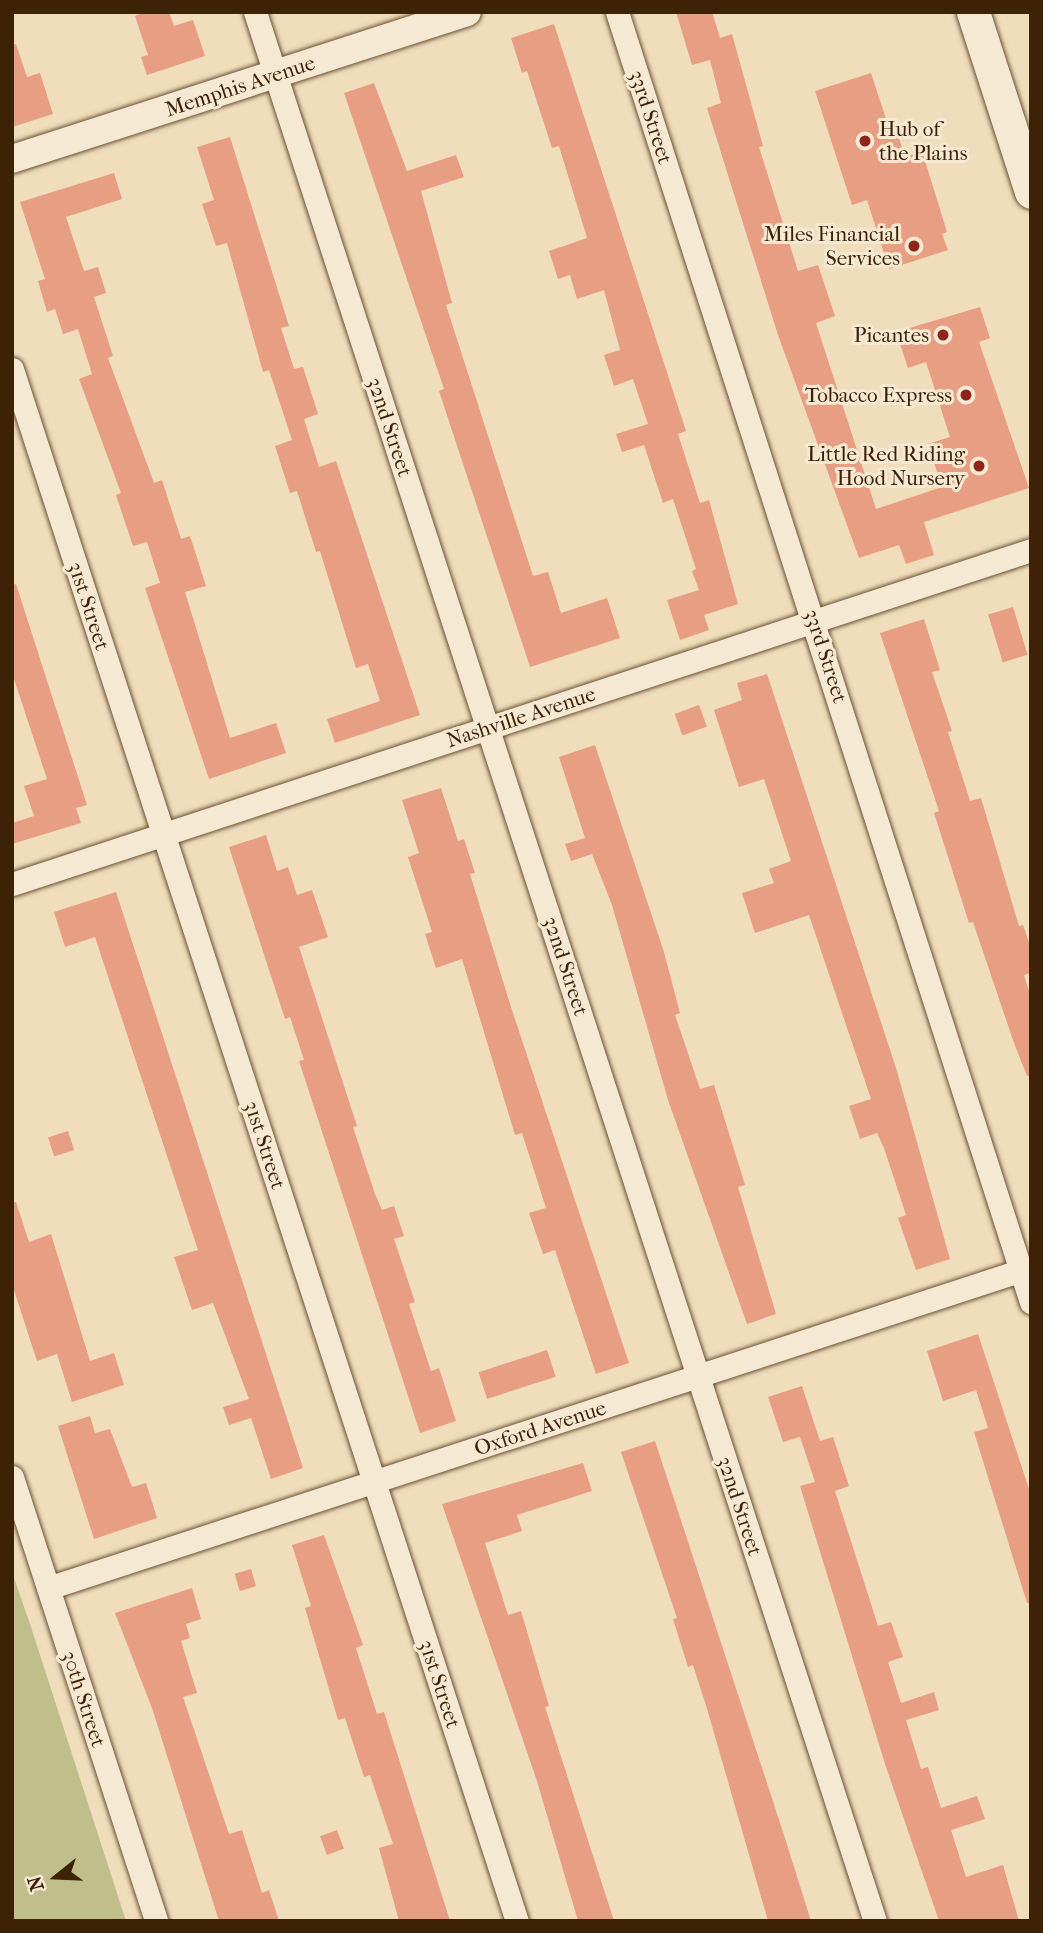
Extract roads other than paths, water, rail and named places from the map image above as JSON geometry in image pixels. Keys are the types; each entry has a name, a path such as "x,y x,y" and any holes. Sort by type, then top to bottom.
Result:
{"main road":[{"path":"973,12 1031,192"}],"street":[{"name":"32nd Street","path":"255,12 875,1921"},
{"name":"Memphis Avenue","path":"12,159 467,12"},
{"name":"33rd Street","path":"617,12 1026,1268 1031,1302"},
{"name":"31st Street","path":"12,369 517,1921"},
{"name":"Nashville Avenue","path":"12,884 1031,550"},
{"name":"Oxford Avenue","path":"48,1588 1026,1268"},
{"name":"30th Street","path":"12,1477 156,1921"}],"place":[{"name":"Hub of the Plains","path":"865,141"},
{"name":"Miles Financial Services","path":"914,246"},
{"name":"Picantes","path":"943,335"},
{"name":"Tobacco Express","path":"966,395"},
{"name":"Little Red Riding Hood Nursery","path":"979,466"}]}
